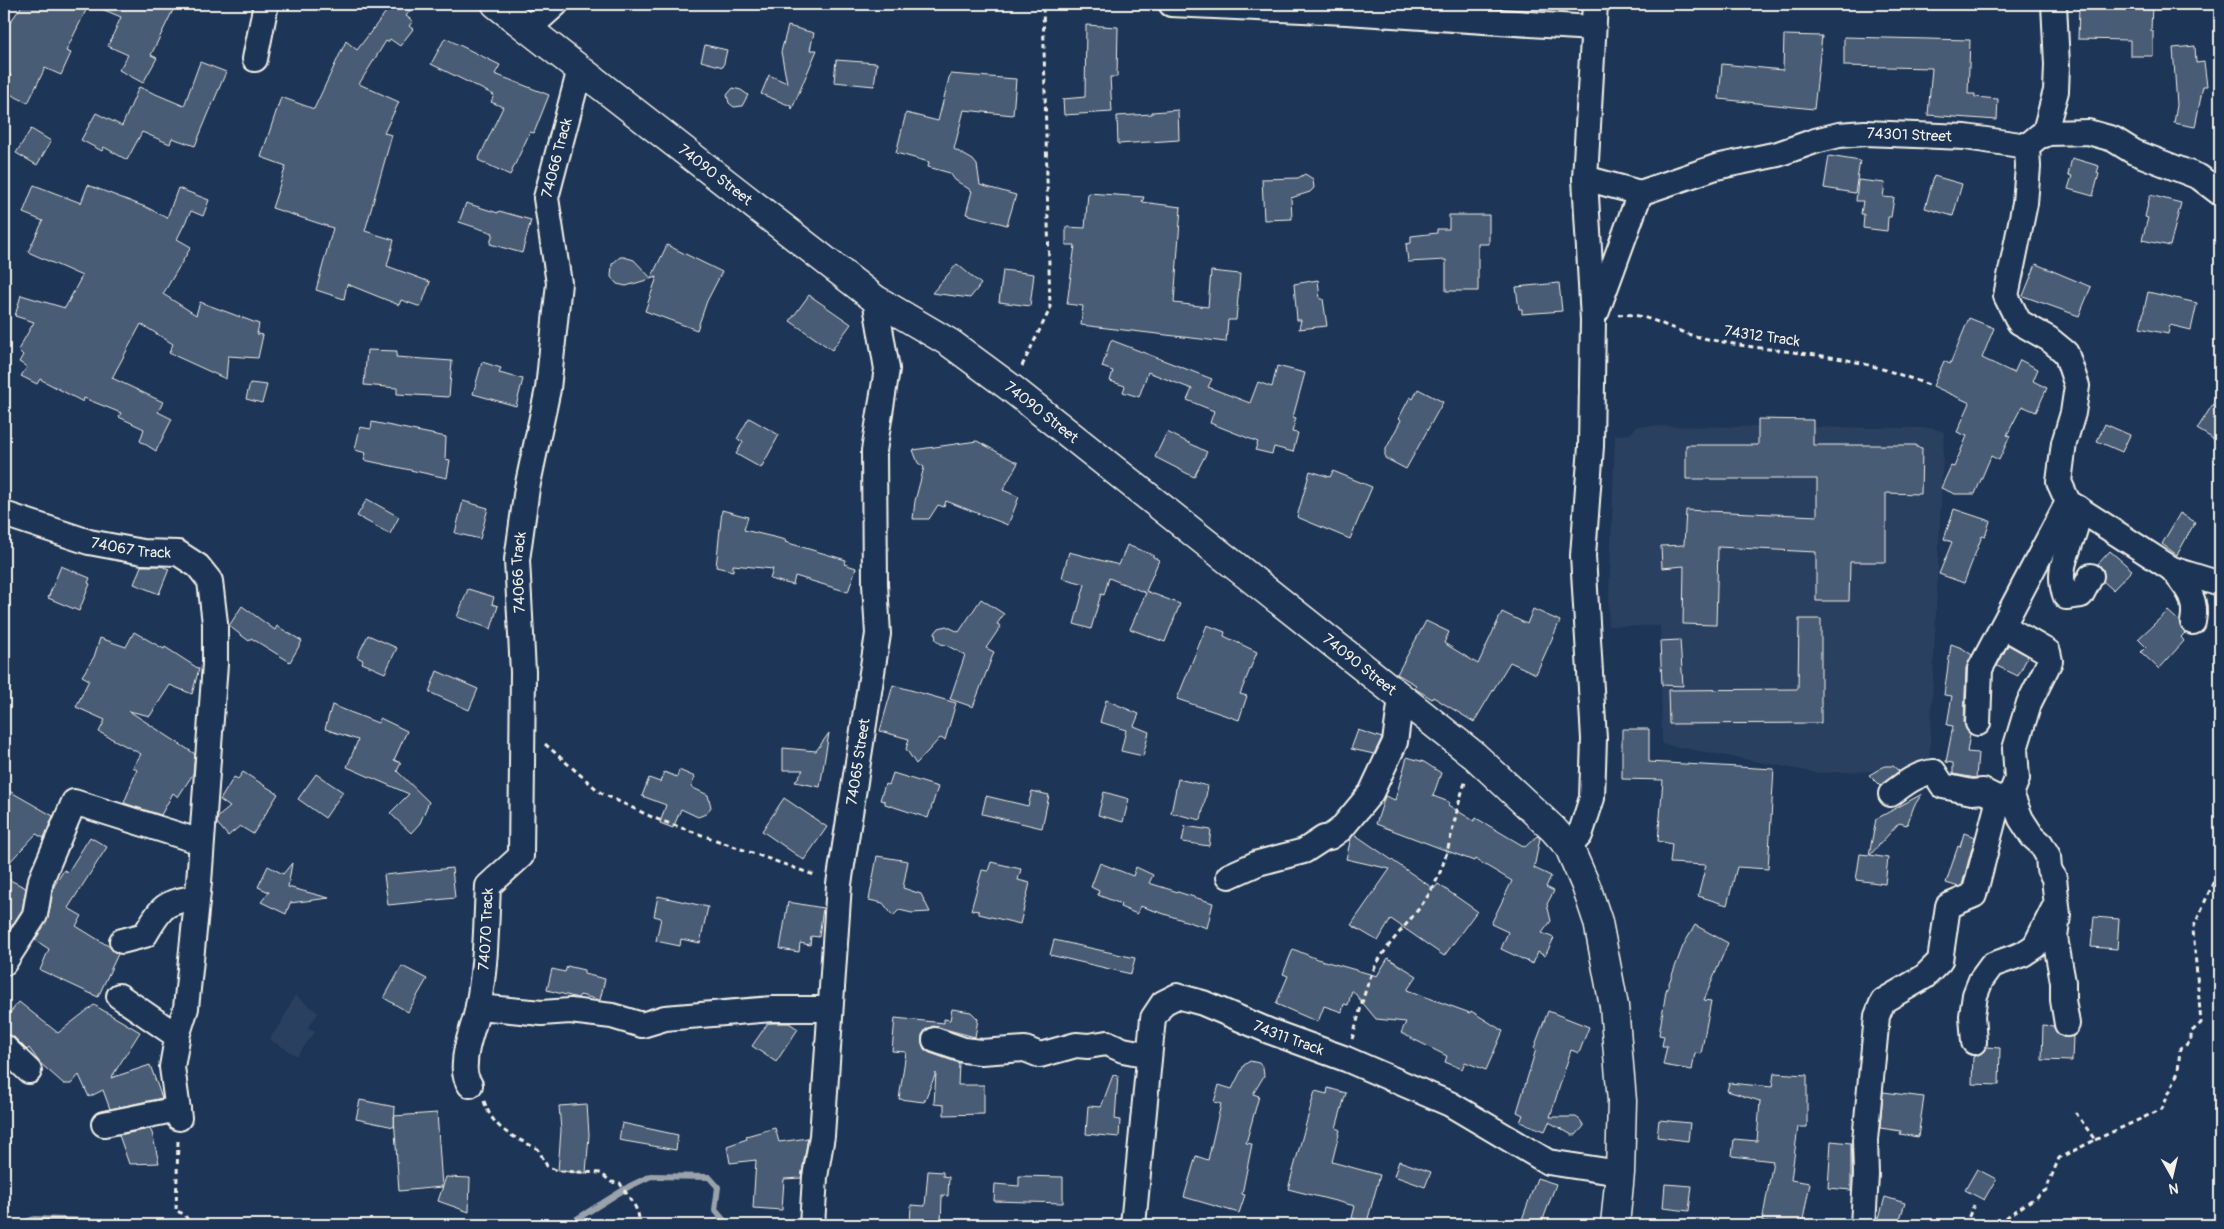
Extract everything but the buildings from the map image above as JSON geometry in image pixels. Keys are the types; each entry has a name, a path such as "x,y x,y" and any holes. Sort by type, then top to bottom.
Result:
{"street":[{"path":"255,60 266,4"},
{"name":"74090 Street","path":"496,4 875,299 950,343 1011,388 1475,756 1553,829 1569,847 1586,886 1598,922 1614,1006 1622,1102 1620,1173 1615,1225"},
{"path":"528,29 556,4"},
{"path":"1171,4 1346,12 1592,28"},
{"path":"1569,847 1580,835 1592,798 1594,739 1583,556 1591,446 1593,320 1585,178 1592,28 1595,4"},
{"path":"2054,4 2057,65 2056,90 2028,167 2025,202 2006,296 2019,322 2049,339 2066,353 2077,386 2074,413 2064,443 2060,482 2073,505 2078,519 2063,561 2062,587 2066,597 2081,595 2091,576"},
{"name":"74066 Track","path":"524,725 524,672 517,560 527,488 548,389 559,283 546,198 580,70"},
{"name":"74301 Street","path":"1640,193 1716,167 1778,154 1839,135 1865,133 2036,141 2088,132 2112,139 2134,152 2199,177 2220,193"},
{"path":"1585,178 1640,193 1593,320"},
{"name":"74065 Street","path":"812,1225 815,1177 822,1136 839,884 878,634 875,584 874,451 887,369 875,299"},
{"path":"2073,505 2172,569 2220,584"},
{"path":"1978,724 1980,669 2073,505"},
{"name":"74067 Track","path":"4,514 89,542 143,552 178,553 198,566 210,581 215,623 215,664 197,897 186,1008 172,1067 179,1113"},
{"path":"2172,569 2188,589 2196,609 2192,622"},
{"path":"1863,1225 1866,1175 1865,1140 1877,1016 1883,1001 1924,977 1940,961 1948,906 1974,895 2005,797 2017,779 2015,749 2029,703 2050,661 2048,652 2003,626"},
{"path":"1228,876 1258,863 1304,852 1341,829 1371,793 1395,742 1401,698"},
{"name":"74070 Track","path":"468,1082 465,1062 478,1007 488,886 521,856 524,725"},
{"path":"1891,794 1906,783 1927,773 1934,772 1943,786 1972,792 1982,791 2005,797 2032,836 2041,844 2048,856 2049,869 2054,878 2058,914 2055,938 2063,982 2063,1000 2067,1024"},
{"path":"5,959 35,915 42,880 74,802 201,842"},
{"path":"122,941 145,935 158,911 174,901 197,897"},
{"path":"1974,1042 1972,1016 1975,995 1981,980 1992,965 2035,946 2057,902"},
{"path":"2031,948 2049,962 2061,976"},
{"path":"119,996 178,1036"},
{"name":"74311 Track","path":"1133,1225 1153,1018 1163,1003 1177,996 1203,1003 1269,1031 1346,1059 1450,1104 1548,1162 1620,1173"},
{"path":"478,1007 542,1013 570,1011 612,1016 642,1025 666,1018 772,1009 830,1009"},
{"path":"935,1040 964,1050 980,1052 1024,1049 1040,1055 1076,1045 1088,1046 1107,1043 1123,1050 1149,1055"},
{"path":"4,1046 29,1071"},
{"path":"104,1124 179,1113"}],"path":[{"path":"1011,388 1050,309 1044,4"},
{"name":"74312 Track","path":"1593,320 1629,313 1678,331 1714,341 1832,357 1882,367 1929,385"},
{"path":"524,725 601,793 654,818 839,884"},
{"path":"1346,1059 1372,973 1432,888 1444,860 1456,811 1475,756"},
{"path":"2000,1225 2007,1217 2046,1190 2059,1158 2162,1109 2178,1072 2180,1048 2191,1042 2191,1032 2201,1023 2193,929 2220,867"},
{"path":"468,1082 480,1089 487,1109 500,1128 513,1139 538,1149 547,1166 558,1171 601,1173 611,1182 620,1183 626,1194 632,1199 640,1219 639,1225"},
{"path":"179,1113 176,1210 184,1214 191,1225"},
{"path":"2076,1113 2095,1140"},
{"path":"1965,1225 1974,1205"}],"shaded area":[{"path":"1637,426 1932,428 1944,432 1929,769 1818,773 1662,744 1660,626 1608,626 1615,435 1630,434"},
{"path":"295,995 319,1013 307,1028 316,1031 297,1056 269,1039 280,1025"}],"waterway":[{"path":"567,1225 630,1186 651,1176 709,1177 718,1187 715,1210 727,1224 733,1225"},
{"path":"17,1225 34,1219 126,1222 143,1225"},
{"path":"2217,1225 2220,1222"}]}
